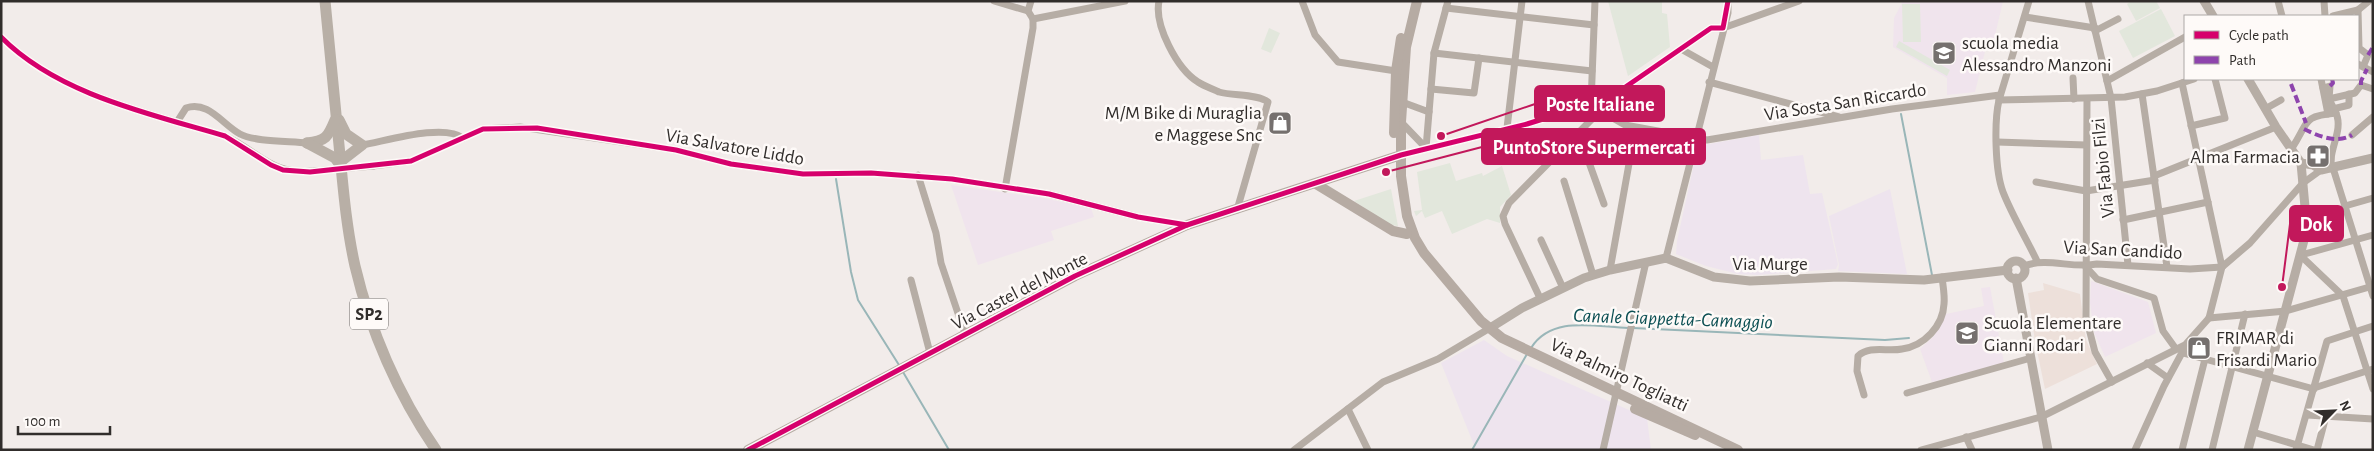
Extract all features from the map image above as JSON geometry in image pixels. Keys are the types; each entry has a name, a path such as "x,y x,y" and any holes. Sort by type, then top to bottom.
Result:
{"main road":[{"name":"SP2","path":"325,1 340,164 350,239 368,310 397,382 436,450"},
{"path":"1398,156 1396,72 1400,43 1411,1"},
{"path":"1398,156 1406,47 1417,1"},
{"path":"307,143 320,142 326,138 336,115"},
{"path":"307,143 335,158 340,164 362,145 346,134 336,115"},
{"name":"Via Castel del Monte","path":"748,450 1075,276 1187,225 1398,156"},
{"name":"Via Palmiro Togliatti","path":"1398,156 1397,198 1407,234 1431,272 1487,330 1520,351 1727,450"},
{"name":"Via Palmiro Togliatti","path":"1398,156 1405,208 1417,243 1487,330"},
{"path":"1316,184 1393,231 1407,234"},
{"name":"Via Palmiro Togliatti","path":"1614,396 1676,419 1738,450"}],"street":[{"path":"994,1 1028,11 1033,19 1033,28 1004,189"},
{"path":"1028,11 1031,1"},
{"path":"1033,19 1125,1"},
{"path":"1159,1 1158,11 1170,47 1187,72 1197,82 1220,92 1261,98 1268,102 1237,210"},
{"path":"1302,1 1315,35 1338,62 1396,72"},
{"path":"1507,128 1522,1"},
{"path":"1540,298 1503,216 1509,203 1593,118 1592,71 1595,1"},
{"path":"1294,450 1383,382 1438,359 1540,298 1593,275 1666,258 1728,1"},
{"path":"1398,156 1593,106 1712,28 1723,28 1799,1"},
{"path":"2029,1 1996,113 2002,191 2037,261"},
{"name":"Via Fabio Filzi","path":"2088,1 2111,98 2128,265"},
{"path":"2204,1 2212,15"},
{"path":"2278,1 2282,15"},
{"path":"2324,1 2325,15"},
{"path":"2345,14 2358,10 2369,1"},
{"path":"1426,148 1434,53 1447,5 1520,17 1594,25"},
{"path":"2358,10 2358,15"},
{"path":"2025,17 2095,30 2118,19"},
{"name":"Via Salvatore Liddo","path":"1,37 34,66 73,87 225,136 271,165 297,172 411,161 483,129 520,127 676,150 731,164 803,174 870,173 918,175 1048,194 1138,217 1187,225"},
{"path":"2107,81 2184,38"},
{"path":"2359,48 2368,56 2360,66 2373,72"},
{"path":"1681,49 1713,67"},
{"path":"1434,53 1592,71"},
{"path":"1431,88 1474,93 1479,58"},
{"path":"2074,78 2074,99"},
{"name":"Via Sosta San Riccardo","path":"1593,106 1625,125 1707,140 1842,117 1991,95 1999,98 2111,98 2142,94 2191,80"},
{"path":"2191,126 2224,118 2215,80"},
{"path":"2248,450 2301,256 2306,229 2301,163 2276,127 2249,80"},
{"path":"2321,80 2332,112 2338,120 2338,134 2330,162 2373,296"},
{"path":"1709,82 1842,117"},
{"path":"2135,450 2180,351 2209,318 2222,267 2182,83"},
{"path":"2329,99 2355,93 2361,85 2373,90"},
{"path":"2323,88 2330,86 2329,99 2332,112"},
{"path":"2142,94 2167,267"},
{"path":"2292,148 2310,118 2349,105 2349,94"},
{"path":"2087,98 2085,310 2090,339 2112,382"},
{"path":"2265,109 2282,100"},
{"path":"1402,102 1429,112"},
{"path":"177,122 186,108 199,106 208,109 244,136 307,143"},
{"path":"2352,135 2373,117"},
{"path":"1401,122 1426,148"},
{"path":"2036,182 2086,191 2120,186 2154,178 2276,127"},
{"path":"362,145 438,132 454,132 463,138"},
{"path":"1578,132 1604,204"},
{"path":"1997,142 2086,145"},
{"path":"1610,270 1632,147"},
{"path":"2222,267 2250,243 2303,183 2321,170 2373,158"},
{"path":"2301,163 2312,165 2321,170"},
{"path":"918,175 936,233 941,263 965,334"},
{"path":"1564,181 1593,275"},
{"path":"2345,206 2373,198"},
{"path":"2123,220 2208,202"},
{"path":"2301,256 2373,235"},
{"path":"1541,240 1562,288"},
{"path":"2301,256 2343,296 2354,332 2370,370 2373,389"},
{"name":"Via Murge","path":"1666,258 1714,277 1731,280 1796,281 1839,277 1924,280 2008,270"},
{"path":"2014,261 2020,262 2024,266 2024,274 2016,278 2010,275 2008,270 2009,265 2014,261"},
{"name":"Via San Candido","path":"2024,266 2037,261 2086,267 2098,264 2190,269 2222,267"},
{"path":"1603,450 1646,262"},
{"path":"2086,267 2097,279 2154,298 2163,331 2180,351 2314,389 2370,370"},
{"path":"1864,395 1857,371 1858,356 1863,351 1870,350 1902,350 1918,345 1931,335 1942,316 1944,305 1940,277"},
{"path":"2016,278 2048,450"},
{"path":"911,280 930,353"},
{"path":"2209,318 2286,312 2371,286"},
{"path":"2212,450 2245,314"},
{"path":"2297,447 2327,342 2373,326"},
{"path":"1921,450 2041,417 2147,363 2180,351"},
{"path":"1907,393 2031,358"},
{"path":"2182,450 2205,359"},
{"path":"2147,363 2168,378"},
{"path":"1348,409 1368,450"},
{"path":"2306,415 2373,419"},
{"path":"2253,432 2297,447 2315,450 2326,416"},
{"path":"1966,437 1972,450"}],"shaded area":[{"path":"1608,1 1662,1 1662,13 1667,14 1670,47 1628,76"},
{"name":"scuola media Alessandro Manzoni","path":"1903,1 2003,1 1994,40 1988,39 1975,92 1947,95 1947,78 1893,47 1894,18"},
{"path":"2132,1 2156,1 2160,8 2136,21 2127,4"},
{"path":"1902,4 1920,4 1921,42 1903,42"},
{"path":"2161,9 2175,36 2133,58 2119,31"},
{"path":"1269,28 1280,33 1271,53 1261,49"},
{"path":"1899,41 1950,70 1947,76 1896,47"},
{"path":"1759,135 1761,160 1803,155 1810,194 1822,193 1838,264 1836,269 1757,275 1738,274 1706,266 1676,254 1677,241 1698,146"},
{"path":"1450,163 1456,181 1482,173 1483,176 1502,166 1511,195 1500,207 1500,223 1487,219 1452,234 1442,211 1425,218 1422,211 1416,216 1414,211 1422,210 1417,172"},
{"path":"951,185 1043,198 1091,208 1094,217 1051,231 1054,240 978,265"},
{"path":"1391,189 1398,226 1390,225 1354,201"},
{"path":"1890,189 1907,274 1838,271 1839,265 1829,216"},
{"path":"2091,281 2148,302 2156,333 2105,357 2094,332 2090,303"},
{"path":"2043,283 2080,294 2086,340 2097,364 2045,389 2028,293 2044,290"},
{"name":"Scuola Elementare Gianni Rodari","path":"1990,287 2004,363 1932,382 1920,349 1934,336 1946,314 1984,306 1981,288"},
{"path":"1484,340 1507,356 1647,418 1651,450 1476,450 1441,363"}],"waterway":[{"name":"Canale Ciappetta-Camaggio","path":"1901,114 1932,275"},
{"path":"836,179 851,272 858,300 899,365"},
{"name":"Canale Ciappetta-Camaggio","path":"1531,348 1550,331 1562,327 1588,325 1628,328"},
{"name":"Canale Ciappetta-Camaggio","path":"1633,328 1885,340 1909,338"},
{"name":"Canale Ciappetta-Camaggio","path":"1472,450 1527,354"},
{"path":"903,372 949,450"}],"marked path":[{"path":"2368,55 2373,47"},
{"path":"2361,85 2367,69"},
{"path":"2330,86 2333,83 2332,80"},
{"path":"2291,84 2306,123"},
{"path":"2304,129 2334,139 2346,138 2352,135"}],"cycle path":[{"path":"748,450 1075,276 1187,225 1401,155 1527,124 1591,104 1595,108 1711,28 1723,28 1728,1"},
{"path":"1,37 24,57 77,88 136,110 225,136 271,165 283,170 310,172 411,161 483,129 537,128 676,150 731,164 803,174 871,173 952,179 1049,194 1138,217 1187,225"}],"place":[{"name":"scuola media Alessandro Manzoni","path":"1944,53"},
{"name":"M/M Bike di Muraglia e Maggese Snc","path":"1280,123"},
{"name":"Poste Italiane","path":"1441,136"},
{"name":"Alma Farmacia","path":"2318,156"},
{"name":"PuntoStore Supermercati","path":"1386,172"},
{"name":"Dok","path":"2282,287"},
{"name":"Scuola Elementare Gianni Rodari","path":"1967,333"},
{"name":"FRIMAR di Frisardi Mario","path":"2199,348"}]}
